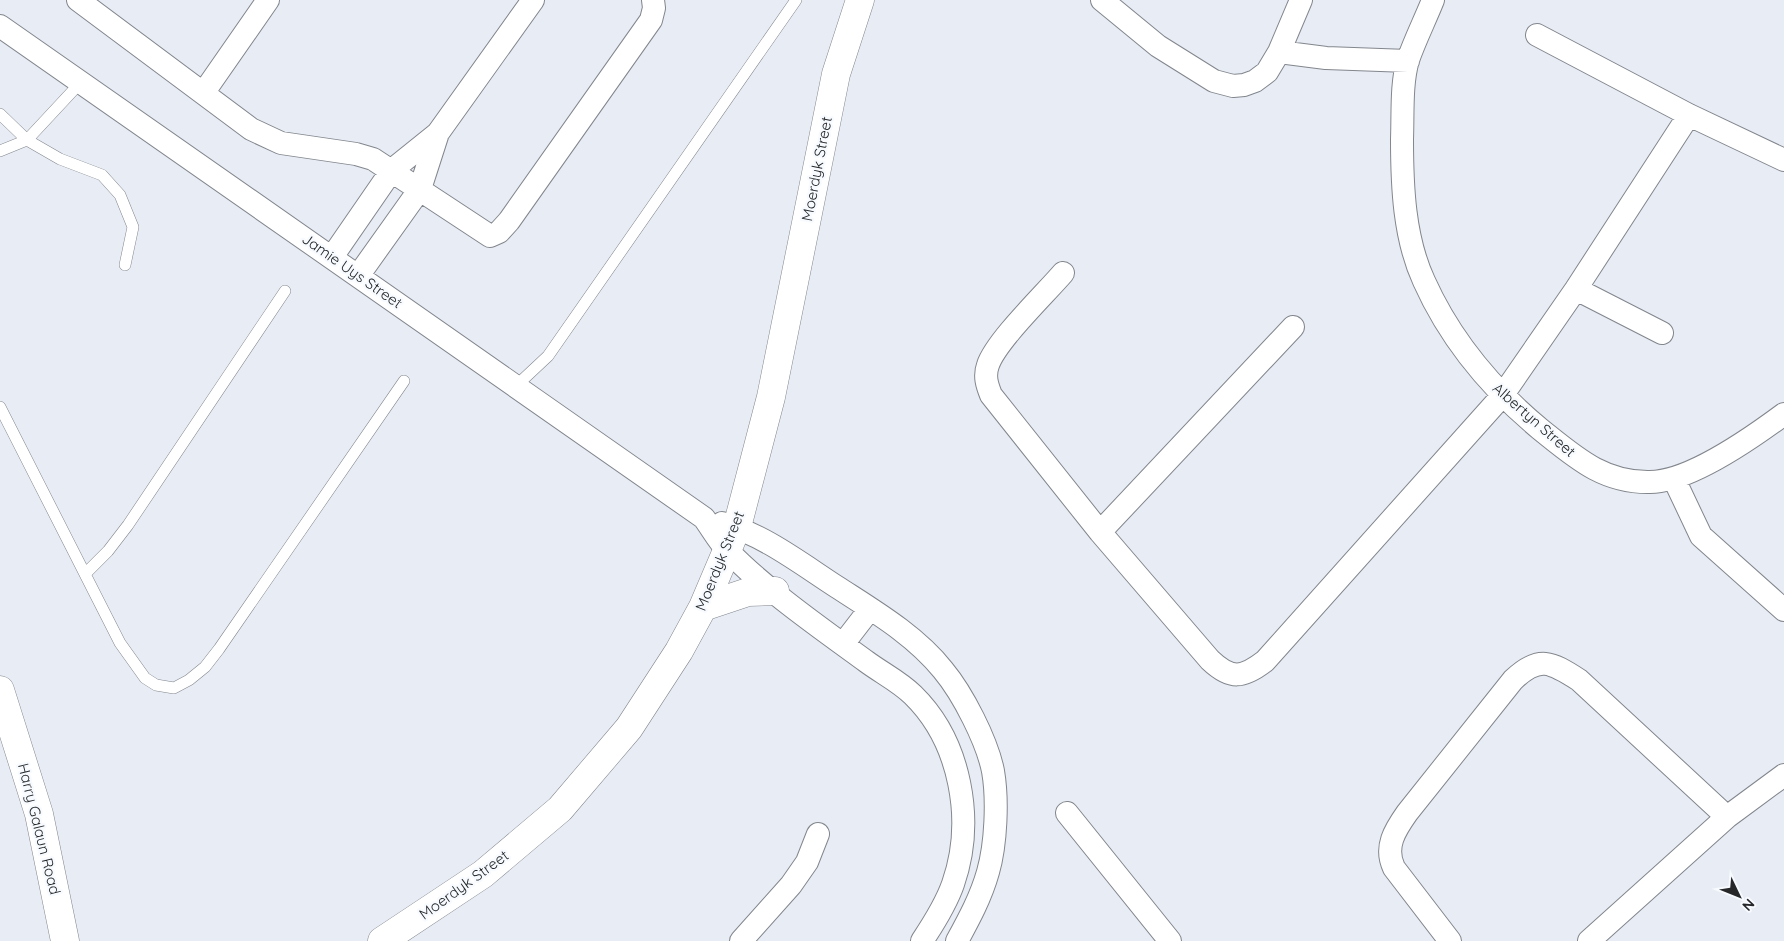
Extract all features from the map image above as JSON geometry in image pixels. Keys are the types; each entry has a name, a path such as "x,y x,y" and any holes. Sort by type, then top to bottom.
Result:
{"street":[{"path":"78,0 252,129 281,143 356,154 373,159 490,236 499,232 651,20 654,8 653,0"},
{"path":"204,92 268,0"},
{"path":"332,257 392,170 438,133 533,0"},
{"name":"Moerdyk Street","path":"382,941 483,874 560,809 629,728 679,651 703,607 732,539 771,397 836,74 860,0"},
{"path":"1102,0 1158,46 1214,81 1233,86 1255,81 1267,72 1279,52 1302,0"},
{"name":"Albertyn Street","path":"1433,0 1408,62 1403,106 1402,156 1404,196 1415,255 1424,281 1468,355 1502,396 1576,458 1605,475 1626,480 1651,482 1674,479 1730,450 1784,414"},
{"name":"Jamie Uys Street","path":"0,26 732,539"},
{"path":"1537,35 1689,115 1784,160"},
{"path":"1279,52 1326,58 1408,62"},
{"path":"1063,273 998,347 988,366 986,382 991,395 1100,532 1210,660 1229,674 1240,675 1265,661 1502,396 1576,290 1689,115"},
{"path":"358,276 420,189 438,133"},
{"path":"1576,290 1662,333"},
{"path":"1100,532 1292,327"},
{"path":"1674,479 1701,536 1784,610"},
{"path":"732,539 775,591 912,694 935,720 951,753 962,794 963,842 953,885 935,922 922,941"},
{"path":"732,539 780,550 897,626 943,669 971,710 993,770 995,817 988,872 972,914 957,941"},
{"path":"703,607 748,592 775,591"},
{"path":"843,644 870,609"},
{"path":"1450,941 1394,868 1390,858 1390,846 1395,829 1407,813 1513,680 1525,668 1533,665 1551,664 1579,680 1727,817"},
{"name":"Harry Galaun Road","path":"0,690 39,814 65,941"},
{"path":"1589,941 1727,817 1784,776"},
{"path":"1066,813 1170,941"},
{"path":"741,941 791,885 807,862 818,834"}],"lane":[{"path":"516,386 548,356 796,0"},
{"path":"0,151 27,140 82,82"},
{"path":"0,114 27,140 60,159 102,175 120,194 132,227 125,265"},
{"path":"85,574 108,551 128,525 285,291"},
{"path":"0,407 120,642 145,678 156,685 174,688 189,680 205,667 219,649 404,381"}]}
